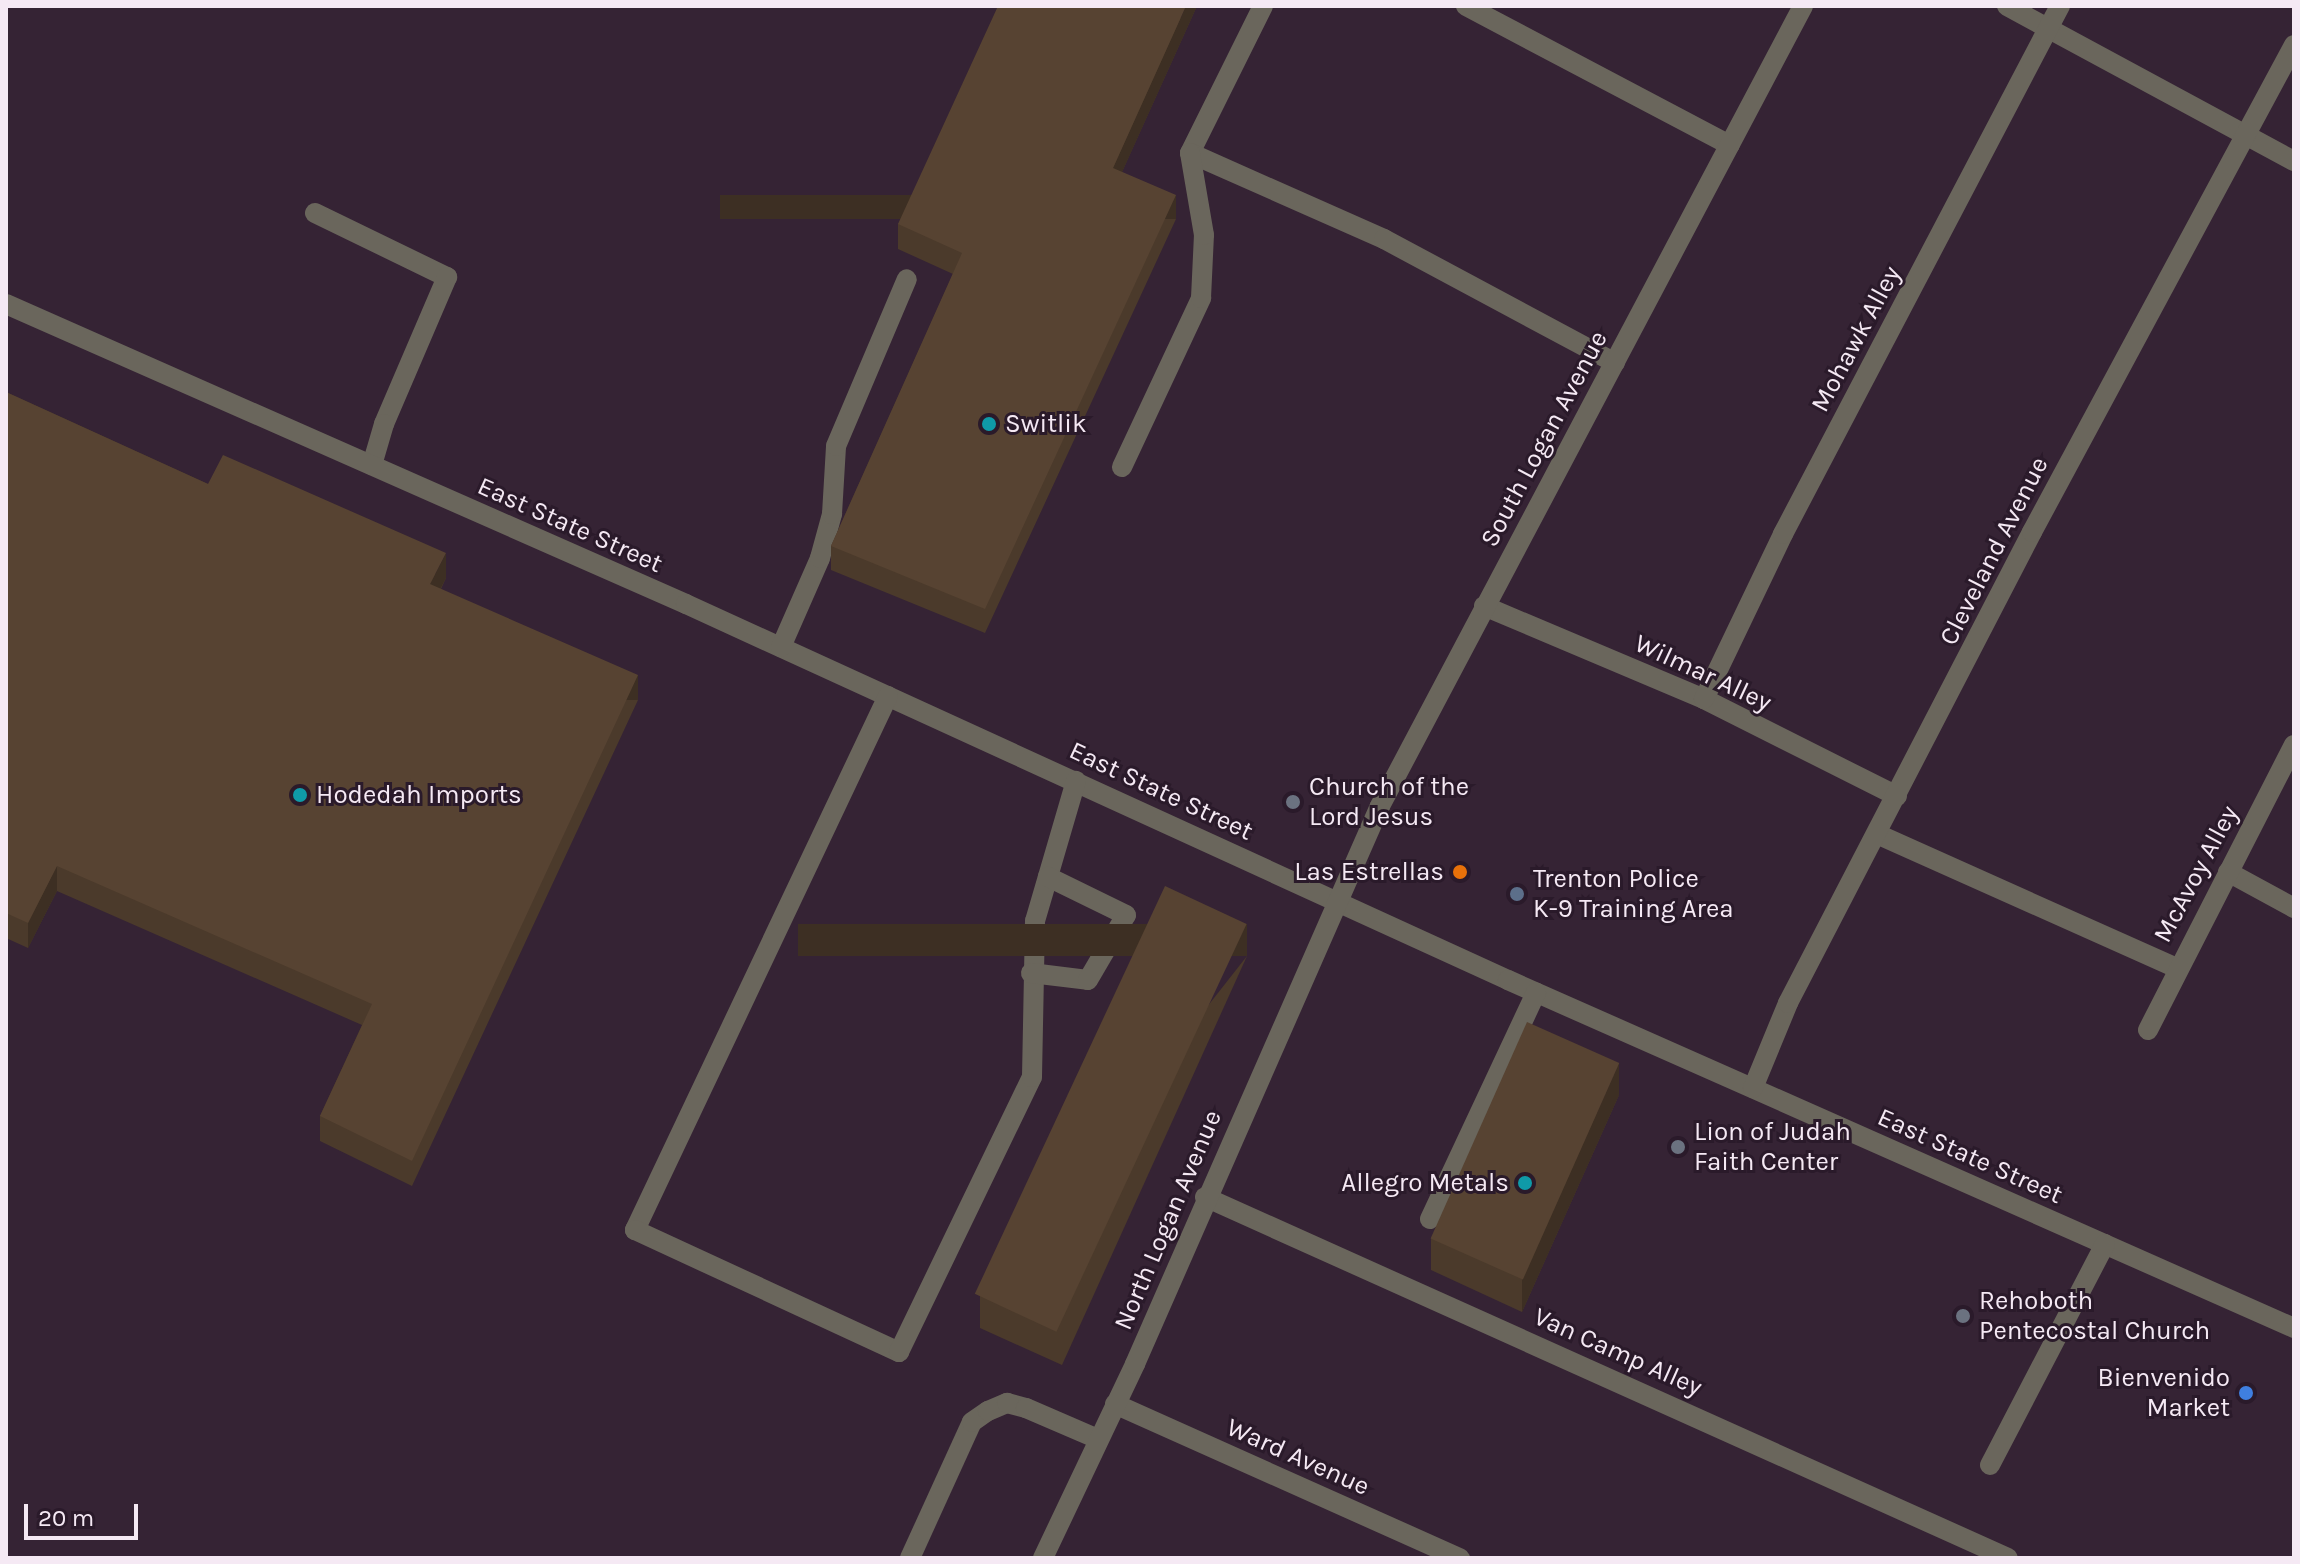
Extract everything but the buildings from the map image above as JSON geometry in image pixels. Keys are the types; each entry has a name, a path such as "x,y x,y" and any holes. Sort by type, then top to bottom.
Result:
{"street":[{"path":"1122,467 1201,298 1204,235 1190,153 1263,6"},
{"path":"1466,6 1730,145"},
{"name":"South Logan Avenue","path":"1337,901 1484,606 1803,6"},
{"path":"2007,6 2294,161"},
{"name":"Mohawk Alley","path":"1704,699 1783,534 2060,6"},
{"name":"Cleveland Avenue","path":"1753,1088 1788,1003 2184,245 2247,137 2294,45"},
{"path":"1190,153 1384,239 1615,363"},
{"path":"315,213 447,277 384,424 372,465"},
{"path":"781,647 820,558 832,514 836,446 907,279"},
{"name":"East State Street","path":"6,304 781,647 1536,993 2294,1328"},
{"name":"Wilmar Alley","path":"1484,606 1704,699 1897,796"},
{"path":"888,696 635,1230 899,1352 1032,1077 1031,973 1035,921 1076,781"},
{"name":"McAvoy Alley","path":"2148,1030 2176,968 2294,745"},
{"path":"1877,834 2176,968"},
{"path":"2228,872 2294,908"},
{"path":"1031,973 1088,980 1126,915 1048,877"},
{"name":"North Logan Avenue","path":"1043,1558 1115,1404 1337,901"},
{"path":"1430,1219 1536,993"},
{"name":"Van Camp Alley","path":"1205,1197 2008,1558"},
{"path":"1990,1465 2105,1244"},
{"path":"910,1558 972,1422 988,1411 1007,1403 1098,1439"},
{"name":"Ward Avenue","path":"1115,1404 1460,1558"}],"place":[{"name":"Switlik","path":"989,424"},
{"name":"Hodedah Imports","path":"300,795"},
{"name":"Church of the Lord Jesus","path":"1293,802"},
{"name":"Las Estrellas","path":"1460,872"},
{"name":"Trenton Police K-9 Training Area","path":"1517,894"},
{"name":"Lion of Judah Faith Center","path":"1678,1147"},
{"name":"Allegro Metals","path":"1525,1183"},
{"name":"Rehoboth Pentecostal Church","path":"1963,1316"},
{"name":"Bienvenido Market","path":"2246,1393"}]}
